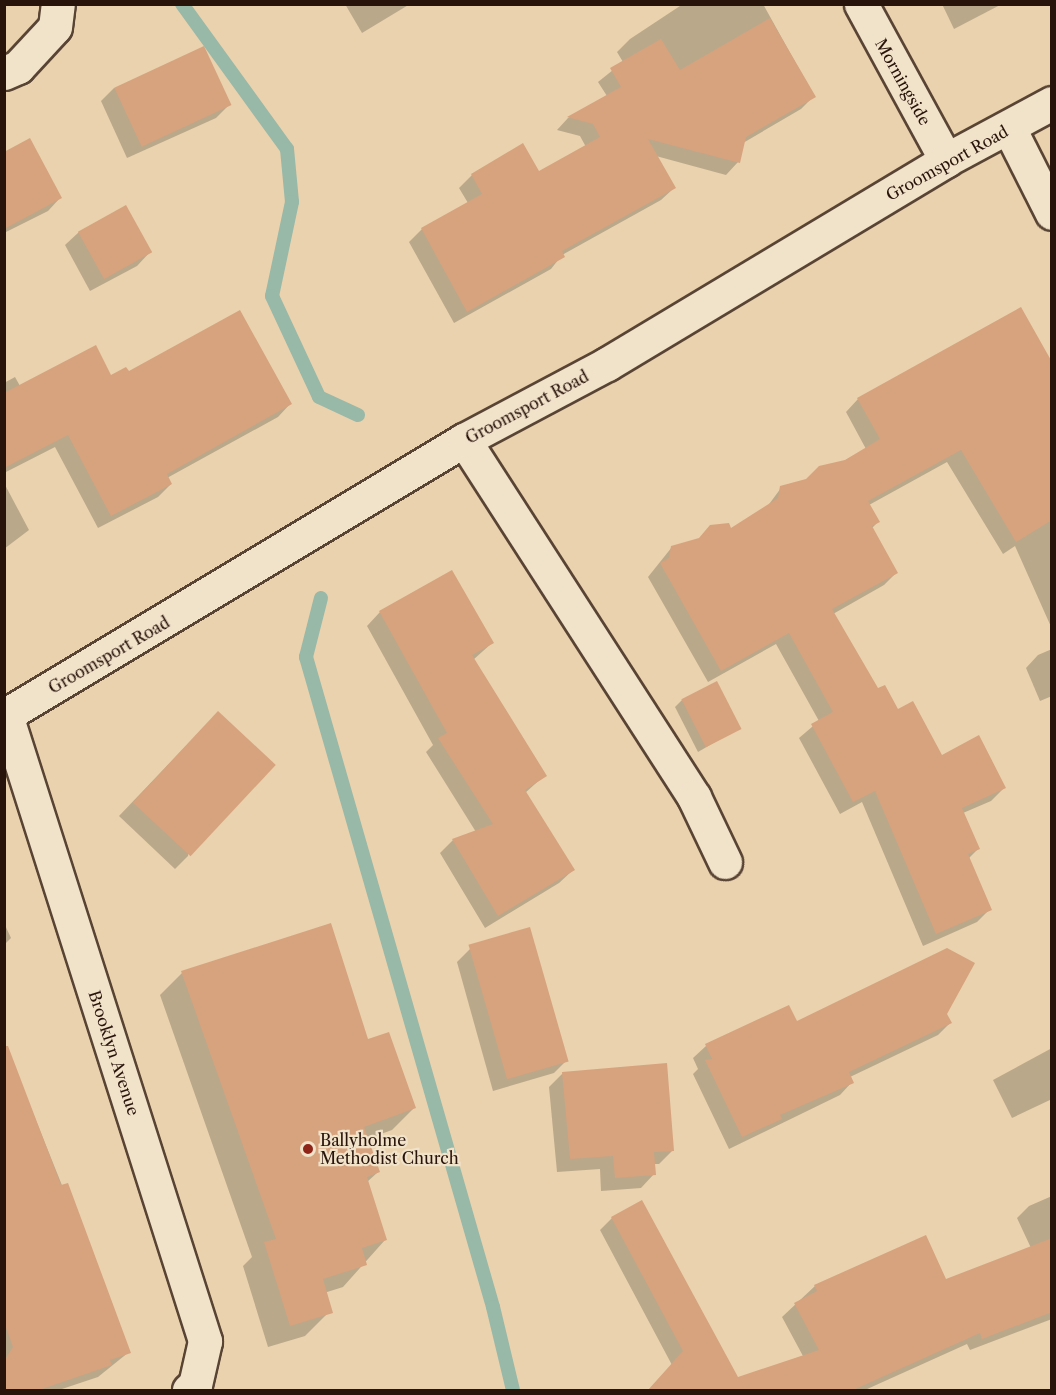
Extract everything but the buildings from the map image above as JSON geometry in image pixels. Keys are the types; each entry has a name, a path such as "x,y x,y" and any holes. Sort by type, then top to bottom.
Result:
{"street":[{"path":"4,73 18,67 55,27 58,4"},
{"name":"Morningside","path":"861,4 946,160"},
{"name":"Groomsport Road","path":"5,715 464,440 607,364 946,160 1052,103"},
{"path":"1009,128 1052,213"},
{"path":"464,440 693,797 725,862"},
{"name":"Brooklyn Avenue","path":"5,715 206,1341 195,1385 189,1390"}],"waterway":[{"path":"182,4 287,149 292,202 272,296 319,397 358,415"},
{"path":"321,598 306,657 493,1307 513,1390"}],"place":[{"name":"Ballyholme Methodist Church","path":"308,1149"}]}
